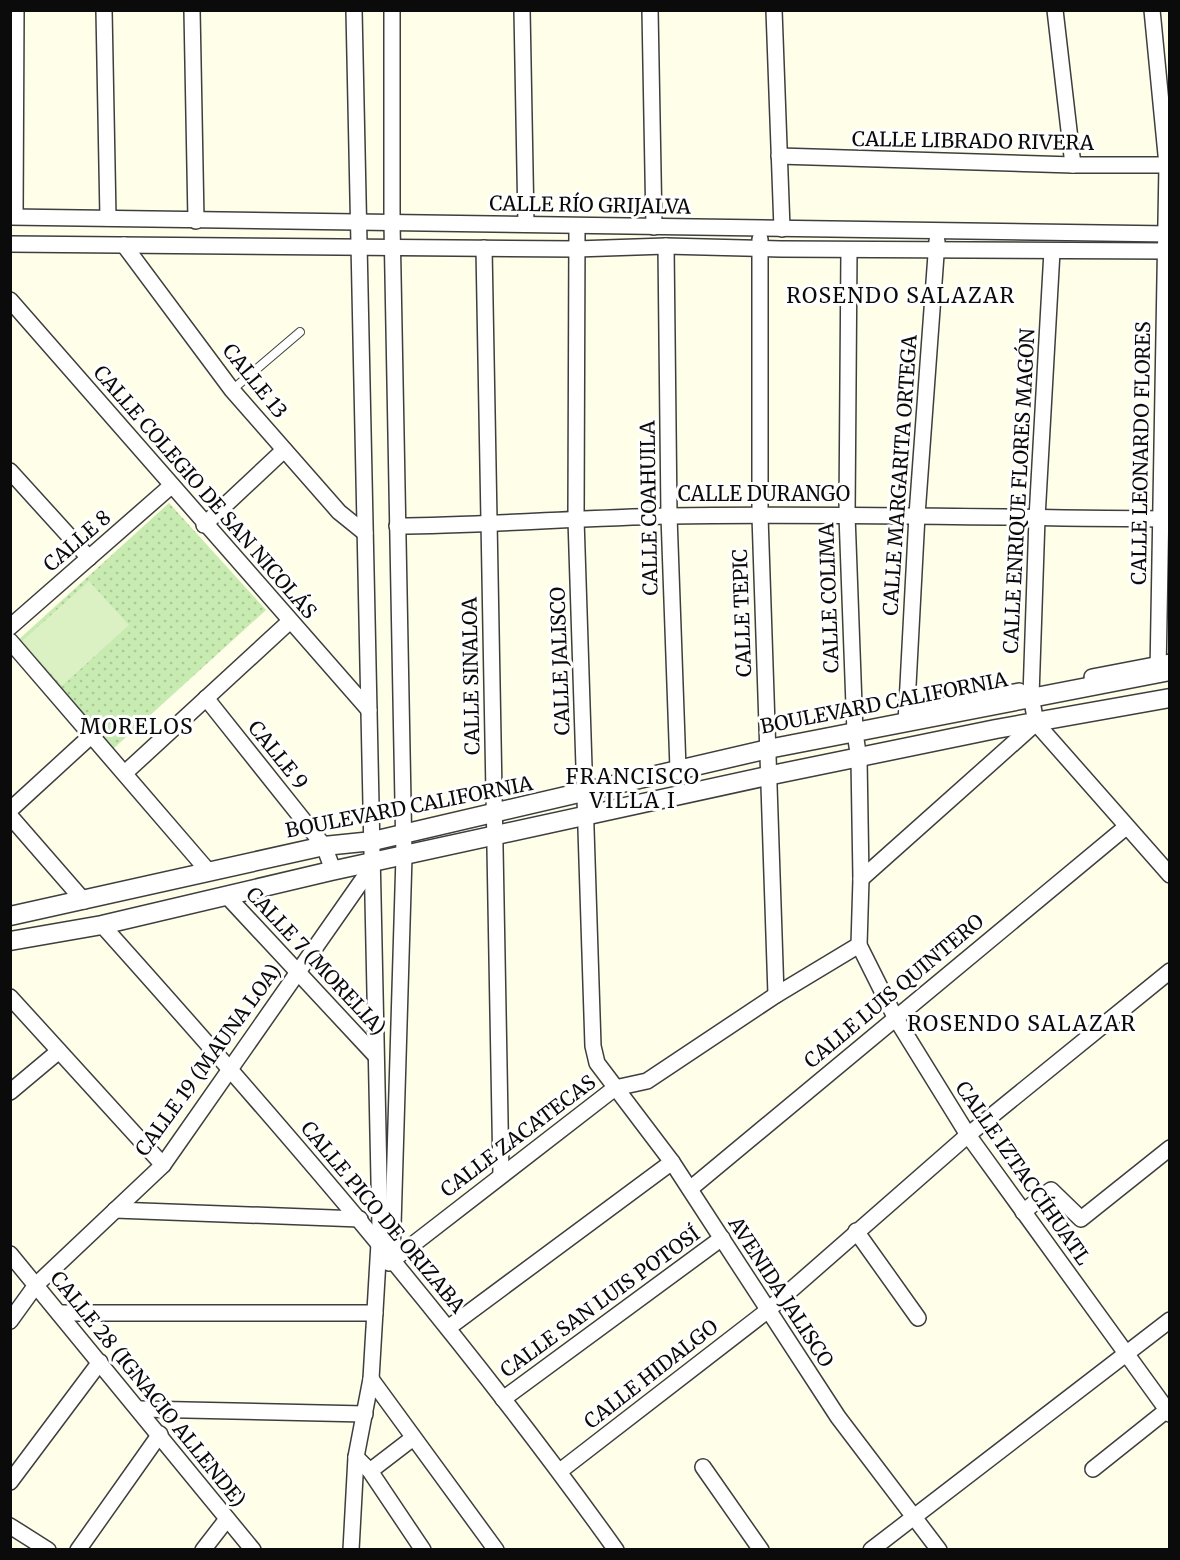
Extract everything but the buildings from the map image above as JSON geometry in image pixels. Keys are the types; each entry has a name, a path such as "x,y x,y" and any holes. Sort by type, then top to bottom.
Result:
{"street":[{"path":"13,217 16,10"},
{"path":"104,10 108,218"},
{"path":"192,10 196,221"},
{"path":"354,10 369,710 375,862 375,1055 380,1243 371,1379 356,1457 352,1543 362,1550"},
{"path":"392,10 392,247 404,834 392,1259"},
{"path":"522,10 526,224"},
{"path":"650,10 654,227"},
{"path":"774,10 782,229"},
{"path":"1055,10 1073,165"},
{"name":"CALLE LEONARDO FLORES","path":"1152,10 1163,42 1167,133 1164,668"},
{"name":"CALLE LIBRADO RIVERA","path":"779,156 1073,165 1167,165"},
{"name":"CALLE RÍO GRIJALVA","path":"13,217 1168,234"},
{"name":"CALLE JALISCO","path":"577,226 576,519 593,1046 597,1063 615,1088"},
{"name":"CALLE TEPIC","path":"760,229 760,516 776,995"},
{"name":"CALLE MARGARITA ORTEGA","path":"906,718 917,515 938,250 937,229"},
{"name":"CALLE RÍO GRIJALVA","path":"10,244 576,249 666,246 849,250 1168,250"},
{"name":"CALLE 13","path":"124,245 232,390 339,512 365,533"},
{"name":"CALLE COAHUILA","path":"666,246 669,516 678,769"},
{"name":"CALLE SINALOA","path":"484,248 501,1175"},
{"name":"CALLE COLIMA","path":"849,250 848,514 855,733 859,759 861,879 859,945"},
{"name":"CALLE ENRIQUE FLORES MAGÓN","path":"1036,723 1031,693 1037,518 1052,251"},
{"name":"CALLE COLEGIO DE SAN NICOLÁS","path":"10,300 204,525 369,710"},
{"path":"204,525 284,450"},
{"path":"10,471 89,558"},
{"name":"CALLE 8","path":"10,627 171,486"},
{"name":"CALLE DURANGO","path":"397,526 489,525 669,516 848,514 1165,519"},
{"path":"126,772 290,622"},
{"path":"10,641 126,772 209,872"},
{"name":"BOULEVARD CALIFORNIA","path":"10,916 324,846 373,841 494,815 678,769 855,733 906,718 1164,668"},
{"name":"CALLE 9","path":"206,698 324,846 333,870"},
{"path":"10,941 102,924 333,870 767,776 1170,698"},
{"path":"1036,723 1170,875"},
{"path":"861,879 1036,723"},
{"path":"10,810 93,735"},
{"path":"10,816 84,901"},
{"name":"CALLE LUIS QUINTERO","path":"690,1189 1126,827"},
{"name":"CALLE 19 (MAUNA LOA)","path":"10,1321 36,1285 163,1165 375,862"},
{"name":"CALLE 7 (MORELIA)","path":"226,895 375,1055"},
{"name":"CALLE PICO DE ORIZABA","path":"102,924 230,1068 380,1243 560,1471 616,1550"},
{"name":"CALLE ZACATECAS","path":"379,1275 392,1259 615,1088 647,1082 776,995 859,945"},
{"name":"CALLE IZTACCÍHUATL","path":"859,945 895,1017 968,1135 1168,1412"},
{"name":"CALLE HIDALGO","path":"560,1471 767,1311 968,1135 1170,971"},
{"path":"10,997 163,1165"},
{"path":"10,1092 60,1051"},
{"name":"AVENIDA JALISCO","path":"615,1088 672,1162 838,1417 939,1550"},
{"path":"1023,1212 1051,1190 1081,1219 1170,1148"},
{"path":"448,1328 672,1162"},
{"path":"115,1210 360,1219"},
{"path":"856,1231 918,1318"},
{"name":"CALLE SAN LUIS POTOSÍ","path":"503,1399 722,1238"},
{"name":"CALLE 28 (IGNACIO ALLENDE)","path":"10,1254 140,1409 253,1550"},
{"path":"59,1313 375,1313"},
{"path":"871,1550 1170,1320"},
{"path":"10,1482 100,1362"},
{"path":"371,1379 496,1550"},
{"path":"140,1409 365,1414"},
{"path":"1093,1469 1168,1412"},
{"path":"78,1550 160,1434"},
{"path":"370,1471 413,1438"},
{"path":"356,1457 370,1471 423,1550"},
{"path":"703,1467 761,1550"},
{"path":"203,1550 227,1519"},
{"path":"10,1526 48,1550"}],"lane":[{"path":"232,390 300,332"}],"green space":[{"path":"169,503 266,610 113,749 16,642"},
{"path":"89,581 129,625 62,686 22,641"}],"district":[{"name":"ROSENDO SALAZAR","path":"901,296"},
{"name":"MORELOS","path":"137,727"},
{"name":"FRANCISCO VILLA I","path":"633,789"},
{"name":"ROSENDO SALAZAR","path":"1022,1024"}]}
